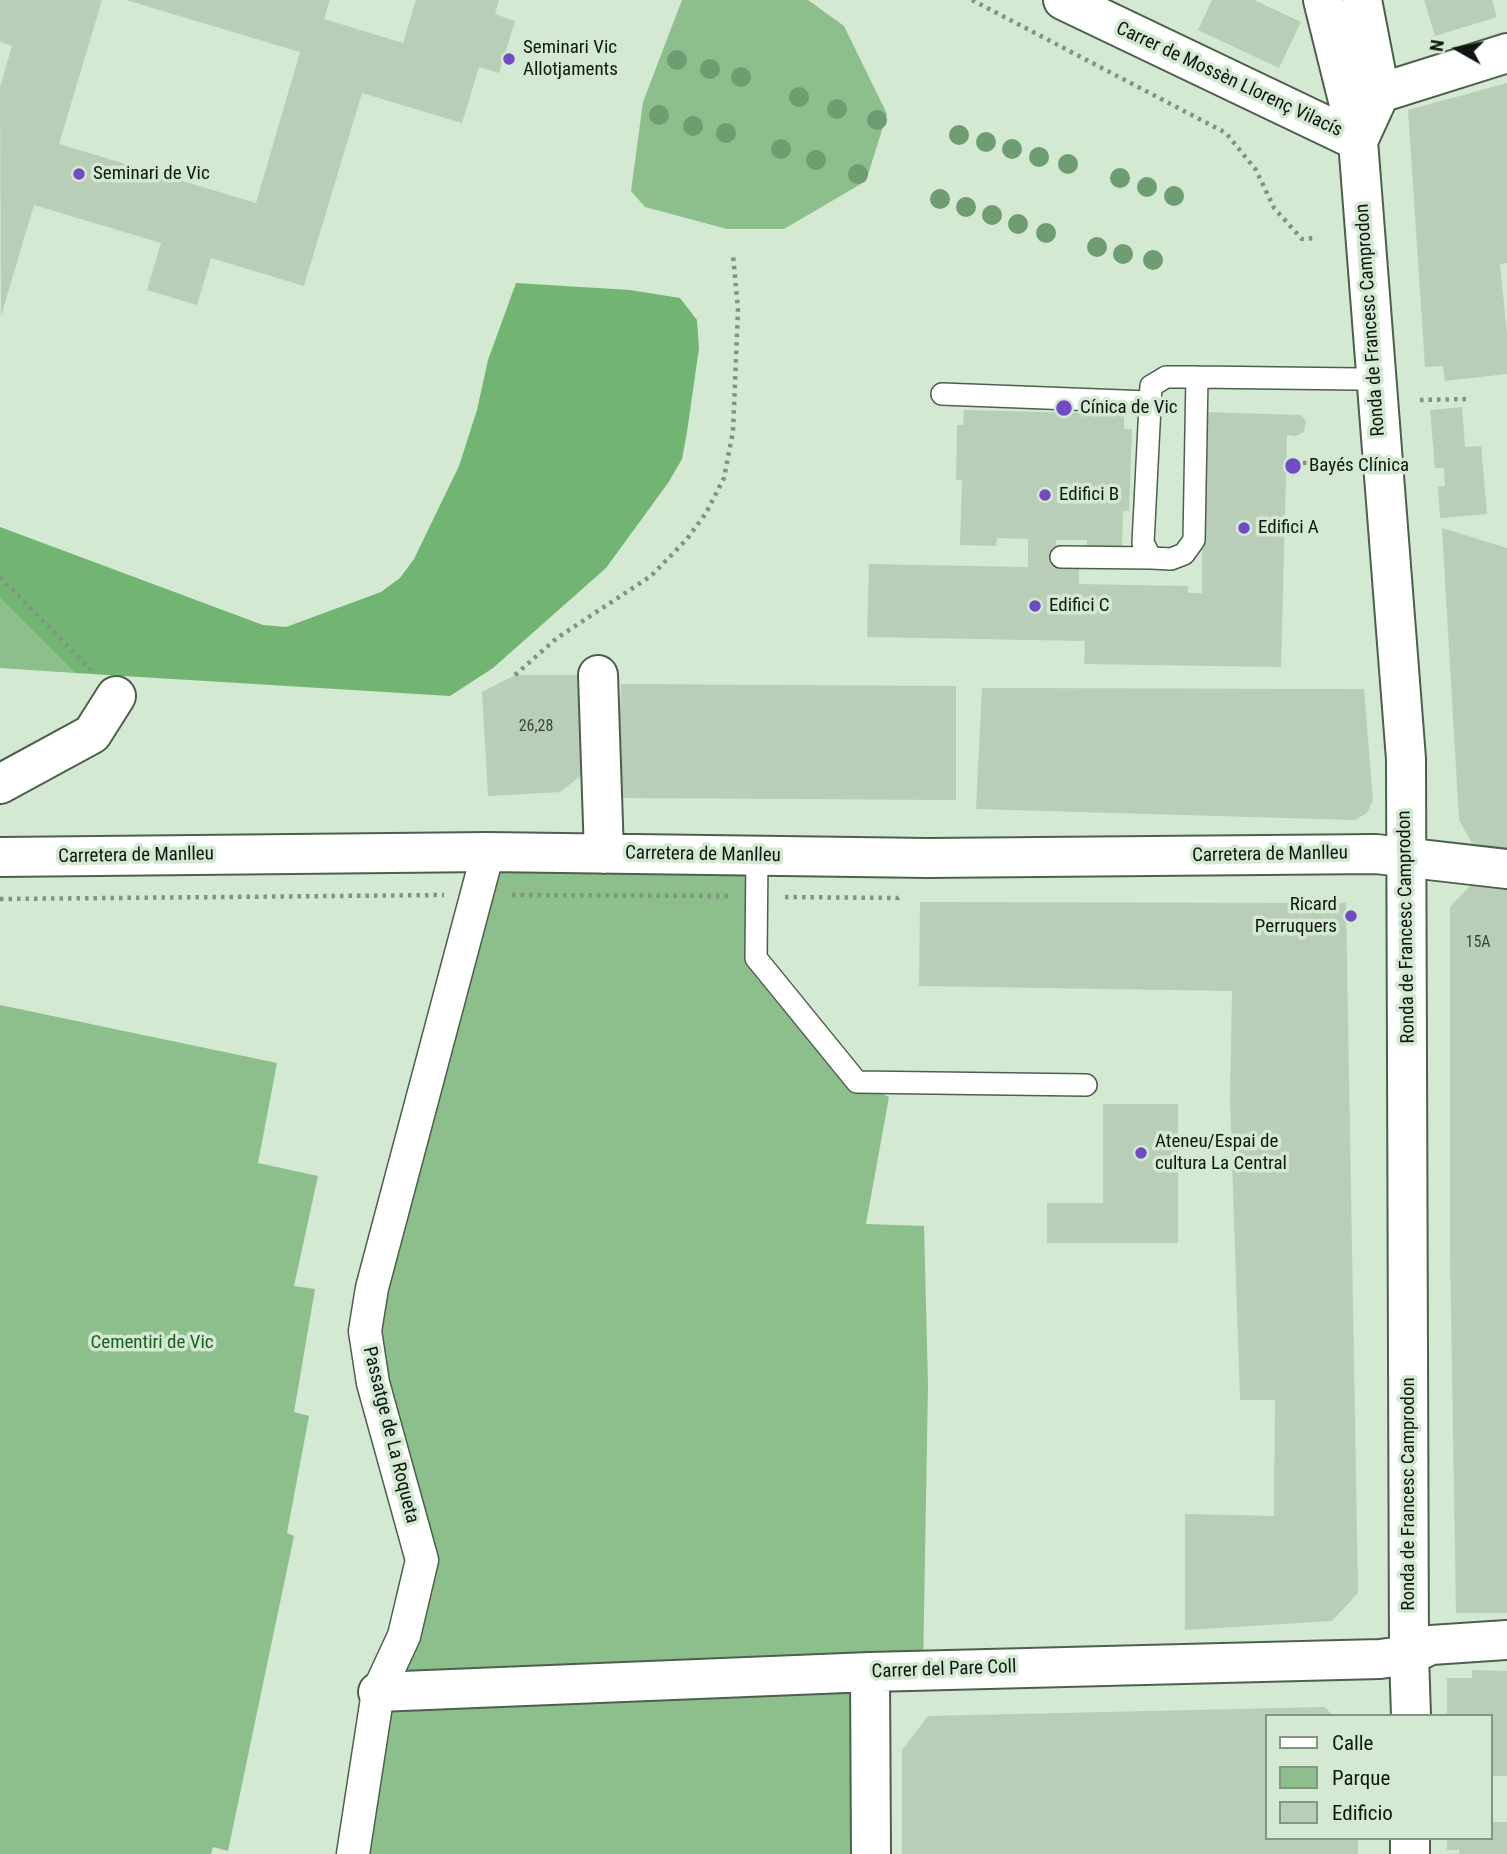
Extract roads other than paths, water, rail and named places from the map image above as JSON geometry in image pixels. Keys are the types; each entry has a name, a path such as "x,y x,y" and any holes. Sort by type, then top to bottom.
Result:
{"street":[{"name":"Carrer de Mossèn Llorenç Vilacís","path":"1063,0 1359,141"},
{"name":"Ronda de Francesc Camprodon","path":"1323,0 1359,141 1406,759 1409,1655 1412,1714"},
{"path":"1359,141 1380,93 1362,0"},
{"path":"1380,93 1507,53"},
{"path":"598,675 604,854"},
{"path":"0,784 92,734 116,696"},
{"name":"Carretera de Manlleu","path":"0,857 488,852 942,858 1406,855 1507,869"},
{"name":"Passatge de La Roqueta","path":"353,1854 378,1692 404,1636 422,1560 373,1383 365,1331 372,1288 488,852"},
{"name":"Carrer del Pare Coll","path":"378,1692 870,1672 1380,1659 1409,1655 1432,1645 1507,1640"},
{"path":"870,1672 871,1854"}],"lane":[{"path":"1151,558 1143,543 1151,386 1166,377 1376,379"},
{"path":"1060,557 1171,559 1184,554 1194,540 1197,377"},
{"path":"942,394 1149,402"},
{"path":"757,856 756,958 857,1082 1086,1085"}],"place":[{"name":"Seminari Vic Allotjaments","path":"509,59"},
{"name":"Seminari de Vic","path":"79,174"},
{"name":"Cínica de Vic","path":"1064,408"},
{"name":"Bayés Clínica","path":"1293,466"},
{"name":"Edifici B","path":"1045,495"},
{"name":"Edifici A","path":"1244,528"},
{"name":"Edifici C","path":"1035,606"},
{"name":"Ricard Perruquers","path":"1351,916"},
{"name":"Ateneu/Espai de cultura La Central","path":"1141,1153"}],"park label":[{"name":"Cementiri de Vic","path":"152,1343"}]}
